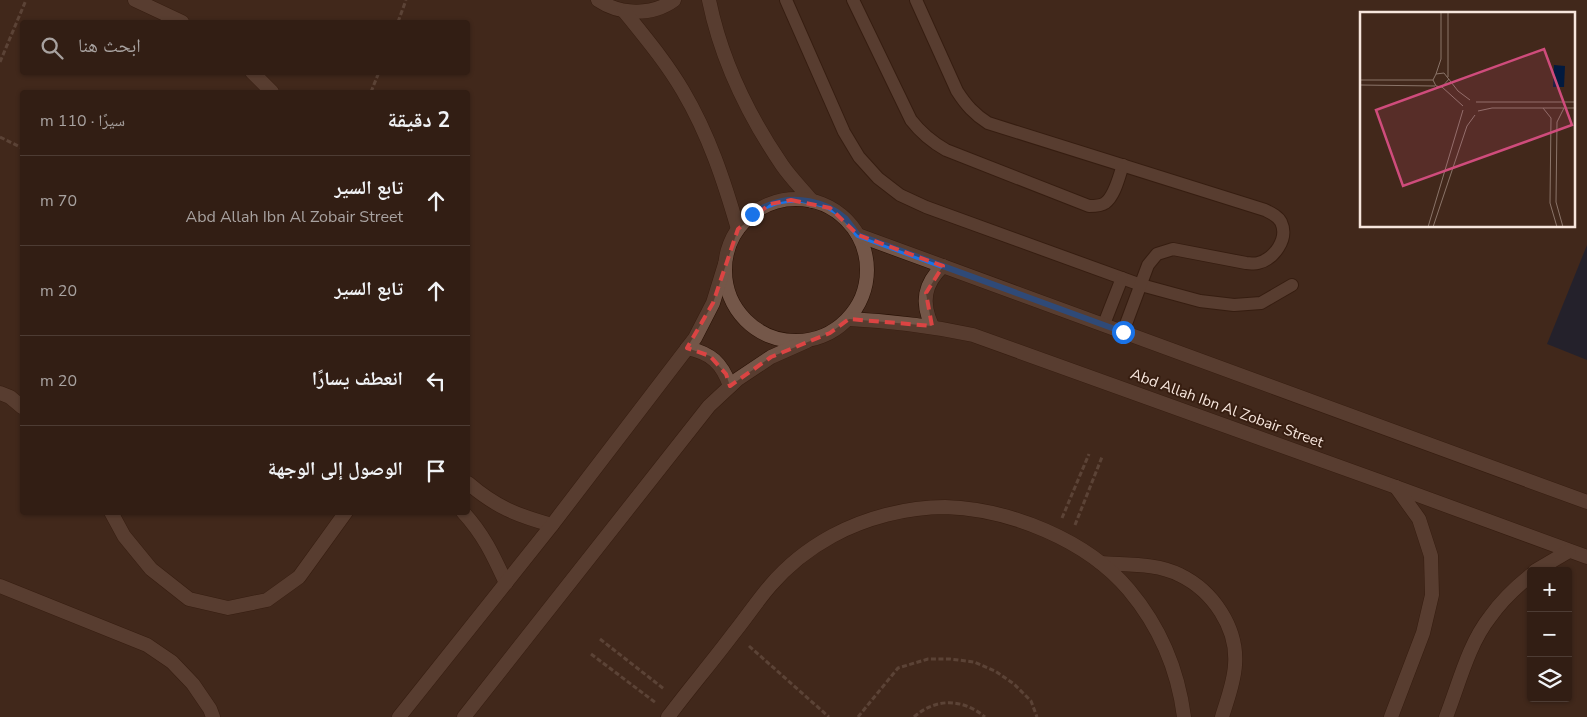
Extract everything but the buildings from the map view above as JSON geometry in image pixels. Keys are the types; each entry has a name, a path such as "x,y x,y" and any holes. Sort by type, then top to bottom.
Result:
{"street":[{"path":"135,0 178,20"},
{"path":"598,0 624,11 640,12 657,9 674,0"},
{"path":"709,0 722,49 739,90 760,130 779,159 812,201"},
{"path":"624,11 655,50 683,91 706,135 724,181 738,229"},
{"path":"255,75 270,90"},
{"path":"399,717 552,525 695,338 713,302 729,246 738,229 752,214 770,204 790,200 812,201 830,208 846,219 858,235 865,251 868,269 866,287 859,304 849,319 830,333 771,357 738,379 709,406 464,717"},
{"path":"858,235 1587,502"},
{"path":"725,264 727,290 739,313 745,319 758,330 782,340 808,341"},
{"path":"932,326 927,316 926,292 930,282 943,266"},
{"name":"Abd Allah Ibn Al Zobair Street","path":"849,319 891,321 973,334 1396,486 1587,557"},
{"path":"687,348 710,356 723,369 730,386"},
{"path":"0,393 10,397 20,406"},
{"path":"470,485 498,506 527,518 552,525"},
{"path":"1391,717 1423,633 1432,595 1431,556 1422,528 1419,519 1396,486"},
{"path":"669,716 771,584 800,558 832,536 868,520 905,511 944,507 983,511 1021,521 1055,534 1101,563 1129,590 1152,622 1170,656 1181,693 1184,717"},
{"path":"113,515 124,536 151,569 189,599 228,608 267,600 299,577 344,515"},
{"path":"466,515 478,528 493,553 506,583"},
{"path":"1542,567 1569,551"},
{"path":"1101,563 1153,567 1180,575 1203,590 1221,611 1232,636 1235,664 1230,691 1222,717"},
{"path":"1446,717 1472,648 1489,618 1512,590 1527,577"},
{"path":"0,586 147,645 172,662 193,684 210,709 213,717"}],"lane":[{"path":"786,0 844,132 858,157 878,178 900,195 926,207 1141,285 1200,301 1234,306 1261,303 1292,286"},
{"path":"853,0 911,120 932,142 946,150 1089,206 1098,206 1105,203 1112,195 1122,165"},
{"path":"916,0 958,91 965,104 975,115 988,122 1274,214 1281,222 1283,231 1282,241 1278,250 1269,258 1258,263 1246,263 1173,249 1157,254 1148,266 1123,332"},
{"path":"1104,324 1122,278"}],"path":[{"path":"0,62 26,0"},
{"path":"399,20 406,0"},
{"path":"372,90 378,75"},
{"path":"0,137 20,147"},
{"path":"1055,534 1089,454"},
{"path":"1068,542 1102,457"},
{"path":"734,633 829,717"},
{"path":"600,639 680,701"},
{"path":"591,654 669,716"},
{"path":"858,717 898,668 928,659 950,659 974,662 995,671 1014,684 1031,701 1037,717"},
{"path":"914,717 933,705 947,702 969,706 986,717"}],"highlighted area":[{"path":"791,200 830,208 858,235 943,266 926,293 932,326 849,319 830,333 771,357 730,386 726,374 710,356 687,348 713,303 738,229 770,204"}],"water":[{"path":"1587,245 1587,360 1547,344"}],"route":[{"path":"752,214 770,204 790,200 812,201 830,208 846,219 858,235 1123,332"}]}
